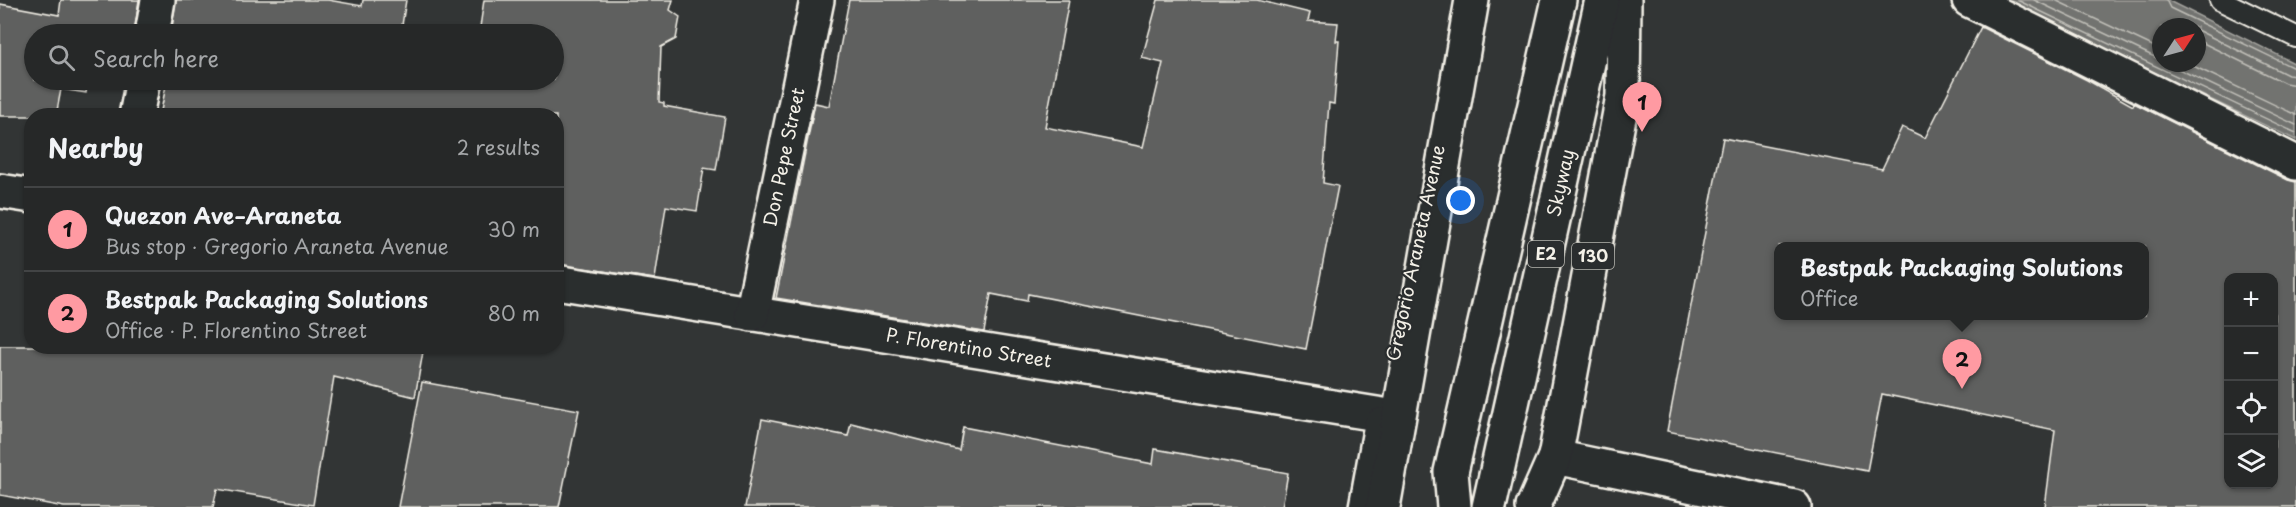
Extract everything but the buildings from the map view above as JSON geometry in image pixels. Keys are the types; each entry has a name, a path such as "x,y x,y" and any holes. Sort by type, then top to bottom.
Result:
{"main road":[{"path":"154,24 158,0"},
{"name":"Don Pepe Street","path":"752,314 817,0"},
{"path":"1383,507 1470,0"},
{"name":"Gregorio Araneta Avenue","path":"1366,507 1383,415 1470,0"},
{"path":"1454,507 1451,472 1558,0"},
{"path":"1484,507 1492,435 1570,80 1591,0"},
{"name":"Skyway","path":"1489,507 1602,0"},
{"name":"130","path":"1533,507 1555,457 1623,96 1624,0"},
{"path":"1970,0 2296,163"},
{"path":"138,108 141,90"},
{"path":"0,191 24,195"},
{"name":"P. Florentino Street","path":"564,283 1383,415"},
{"path":"1555,457 1794,507"}],"lane":[{"path":"2220,0 2296,37"}],"water":[{"path":"2003,0 2167,0 2203,18 2152,18 2152,71"},
{"path":"2206,19 2296,64 2296,140 2154,72 2206,72"}],"place":[{"name":"Quezon Ave–Araneta","path":"1642,132"},
{"name":"Bestpak Packaging Solutions","path":"1962,389"}]}
